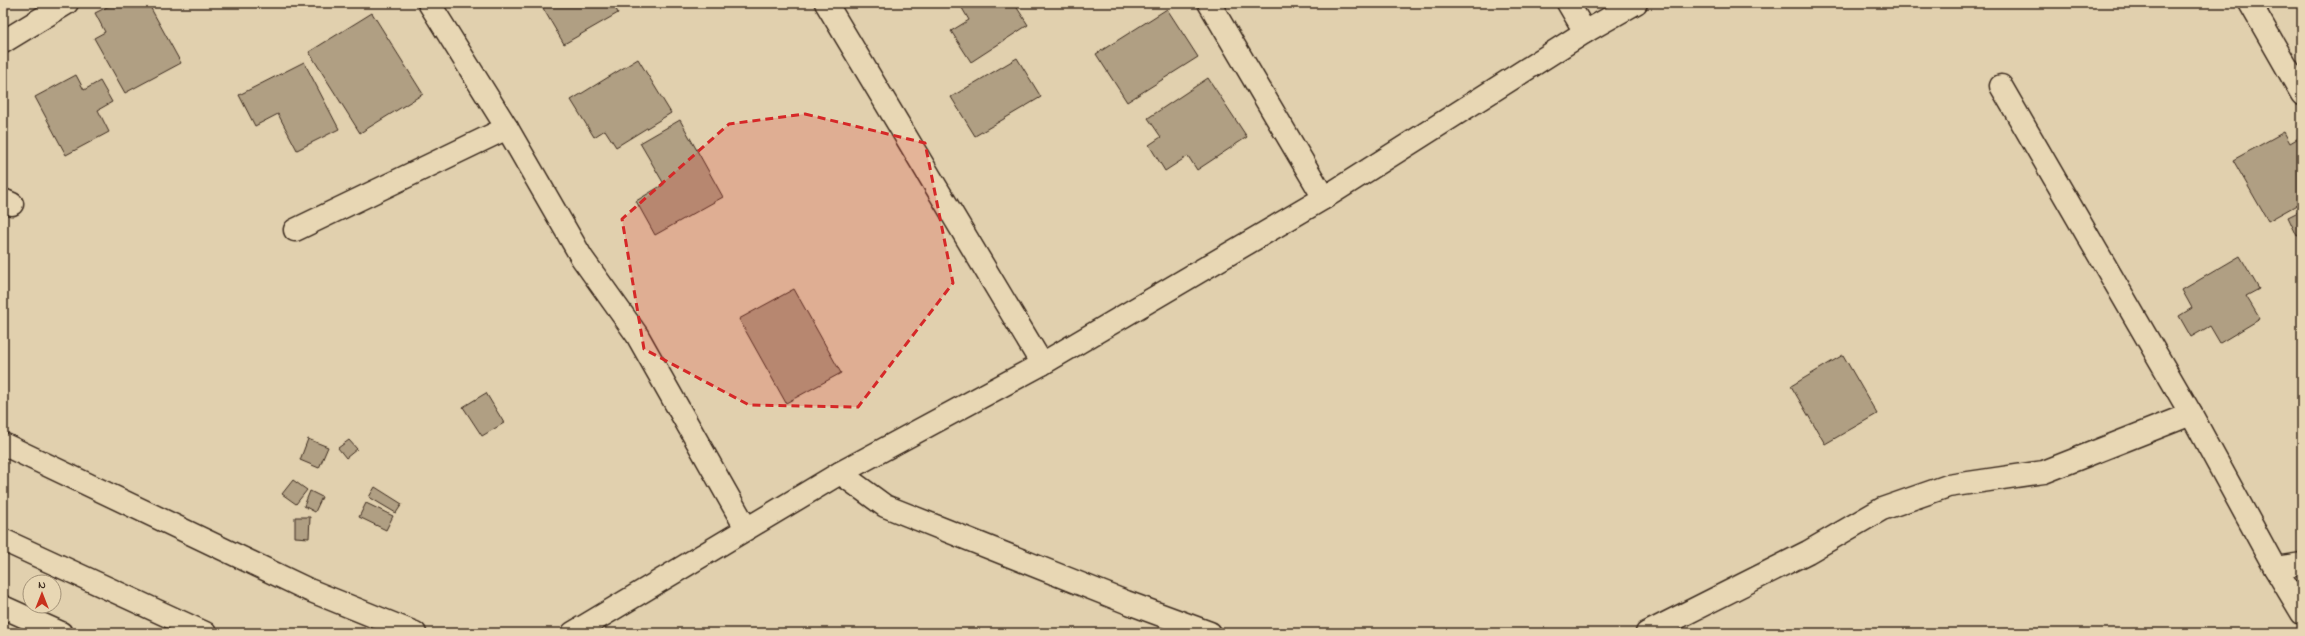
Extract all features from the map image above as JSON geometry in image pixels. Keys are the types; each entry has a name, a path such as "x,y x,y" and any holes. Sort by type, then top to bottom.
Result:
{"street":[{"path":"3,42 68,3"},
{"path":"430,3 507,128 582,258 637,335 746,528"},
{"path":"826,3 1042,364"},
{"path":"1209,3 1324,198"},
{"path":"1568,3 1585,32"},
{"path":"573,633 840,473 1042,364 1324,198 1585,32 1636,3"},
{"path":"2250,3 2302,94"},
{"path":"2001,86 2191,414 2275,568 2302,613"},
{"path":"295,230 507,128"},
{"path":"1647,633 1808,552 1882,509 1948,486 2044,472 2191,414"},
{"path":"3,444 309,590 415,633"},
{"path":"840,473 885,506 1126,602 1210,633"},
{"path":"3,540 205,633"},
{"path":"2275,568 2302,564"},
{"path":"3,607 61,633"}],"highlighted area":[{"path":"805,114 925,143 953,283 858,407 749,405 644,349 622,219 729,124"}],"building":[{"path":"115,3 148,3 181,63 125,93 94,38 105,32 95,13"},
{"path":"540,3 613,3 618,13 564,44"},
{"path":"959,3 1014,3 1028,25 971,62 951,31 969,20"},
{"path":"1167,9 1198,57 1127,102 1096,54"},
{"path":"372,13 423,94 360,133 309,52"},
{"path":"1017,58 1041,97 975,136 951,97"},
{"path":"638,59 671,113 616,147 605,130 594,137 571,100"},
{"path":"304,62 339,129 297,150 278,114 255,126 239,95"},
{"path":"76,75 84,90 100,81 112,102 98,110 109,132 66,155 35,97"},
{"path":"1208,78 1247,137 1197,170 1188,156 1165,171 1149,145 1161,137 1148,118"},
{"path":"680,120 723,197 655,235 636,201 664,184 640,143"},
{"path":"2284,132 2290,143 2302,136 2302,202 2268,221 2233,160"},
{"path":"2302,210 2302,234 2297,236 2288,217"},
{"path":"2240,256 2259,289 2246,296 2260,319 2220,343 2210,326 2191,337 2179,316 2192,308 2182,290"},
{"path":"794,289 841,373 786,403 739,319"},
{"path":"1843,355 1877,414 1825,444 1791,386"},
{"path":"486,393 504,423 482,436 463,407"},
{"path":"308,439 328,447 319,468 300,460"},
{"path":"349,440 357,449 346,458 338,448"},
{"path":"293,480 307,490 296,504 282,494"},
{"path":"375,487 402,504 396,513 369,497"},
{"path":"310,491 322,497 315,512 304,506"},
{"path":"366,503 393,516 386,530 359,517"},
{"path":"295,517 310,517 309,538 295,537"}]}
